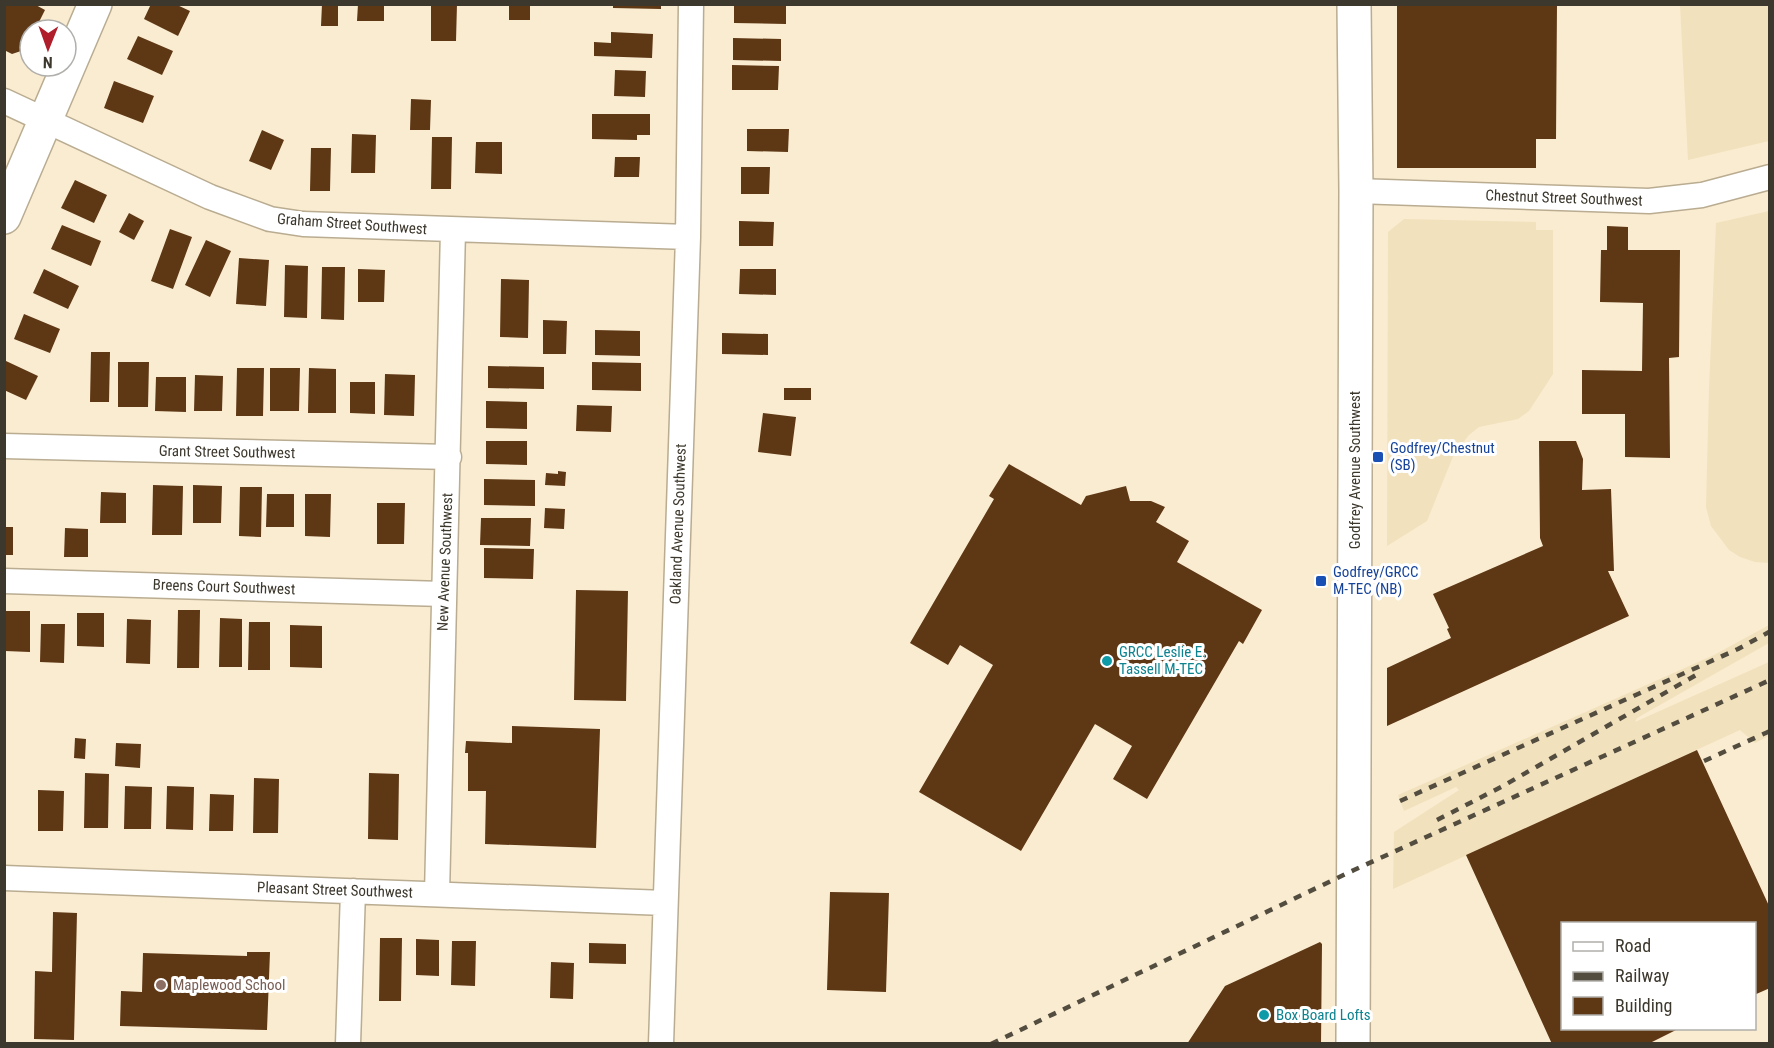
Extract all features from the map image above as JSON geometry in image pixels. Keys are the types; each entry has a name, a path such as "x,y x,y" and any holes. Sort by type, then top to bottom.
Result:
{"main road":[{"path":"4,218 95,4"},
{"name":"Godfrey Avenue Southwest","path":"1353,1044 1356,191 1354,4"}],"street":[{"name":"Oakland Avenue Southwest","path":"661,1044 688,237 691,4"},
{"name":"Graham Street Southwest","path":"4,101 210,197 270,219 303,224 688,237"},
{"name":"Chestnut Street Southwest","path":"1356,191 1649,201 1702,195 1770,177"},
{"name":"New Avenue Southwest","path":"437,894 453,230"},
{"name":"Grant Street Southwest","path":"4,446 449,457"},
{"name":"Breens Court Southwest","path":"4,580 443,594"},
{"name":"Pleasant Street Southwest","path":"4,878 665,903"},
{"path":"348,1044 352,891"}],"shaded area":[{"path":"1680,5 1769,5 1769,141 1688,160"},
{"path":"1770,211 1769,563 1755,562 1729,550 1711,526 1706,507 1716,223"},
{"path":"1404,219 1536,222 1536,230 1553,230 1553,374 1529,411 1518,419 1479,427 1469,435 1454,454 1427,521 1387,546 1388,232"},
{"path":"1769,625 1769,643 1637,718 1635,722 1769,662 1769,736 1755,743 1740,730 1393,889 1394,832 1459,790 1456,787 1404,811 1398,795 1714,655"}],"building":[{"path":"4,4 34,4 45,10 41,18 18,18 18,52 12,54 4,50"},
{"path":"151,4 175,4 190,11 178,36 144,19"},
{"path":"322,4 338,4 338,26 321,26"},
{"path":"358,4 384,4 384,21 357,21"},
{"path":"431,4 457,4 456,41 431,41"},
{"path":"509,4 530,4 530,20 509,20"},
{"path":"613,4 661,4 661,9 613,8"},
{"path":"734,4 786,4 786,24 734,23"},
{"path":"1397,4 1557,4 1556,139 1536,139 1536,168 1397,168"},
{"path":"611,32 653,34 652,58 594,56 594,42 611,43"},
{"path":"138,36 173,51 162,75 127,59"},
{"path":"733,38 781,39 781,61 733,60"},
{"path":"732,65 779,66 778,90 732,90"},
{"path":"615,70 646,71 645,97 614,96"},
{"path":"114,81 154,96 143,123 104,108"},
{"path":"411,99 431,100 430,130 410,130"},
{"path":"592,114 650,114 650,135 637,135 637,140 592,139"},
{"path":"747,129 789,129 788,152 747,151"},
{"path":"262,130 284,140 271,170 249,161"},
{"path":"352,134 376,135 375,173 351,173"},
{"path":"432,137 452,137 451,189 431,189"},
{"path":"476,142 502,142 502,174 475,173"},
{"path":"311,148 331,148 330,191 310,191"},
{"path":"615,157 640,157 639,177 614,177"},
{"path":"741,167 770,167 769,194 741,194"},
{"path":"75,180 107,195 94,223 61,208"},
{"path":"129,213 144,221 134,240 119,232"},
{"path":"739,221 774,222 773,246 739,246"},
{"path":"62,225 101,241 91,266 51,249"},
{"path":"1607,226 1628,227 1628,250 1680,250 1679,357 1669,358 1670,458 1625,457 1625,414 1582,414 1582,370 1642,371 1643,303 1600,302 1601,250 1607,250"},
{"path":"170,229 192,237 173,289 151,281"},
{"path":"206,240 231,251 210,297 185,285"},
{"path":"239,258 269,260 266,306 236,304"},
{"path":"285,265 308,266 307,318 284,317"},
{"path":"322,267 345,267 344,320 321,319"},
{"path":"44,269 79,286 68,309 33,293"},
{"path":"358,269 385,270 384,302 358,302"},
{"path":"740,269 776,269 776,295 739,294"},
{"path":"501,279 529,280 528,338 500,337"},
{"path":"24,314 60,329 50,353 14,339"},
{"path":"543,320 567,321 566,354 543,354"},
{"path":"595,330 640,331 640,356 595,355"},
{"path":"722,333 768,334 768,355 722,354"},
{"path":"91,352 110,352 109,402 90,402"},
{"path":"6,361 38,376 26,400 4,390"},
{"path":"118,362 149,362 148,407 118,407"},
{"path":"592,362 641,363 641,391 592,390"},
{"path":"488,366 544,367 544,389 488,388"},
{"path":"237,368 264,368 263,416 236,416"},
{"path":"270,368 300,368 299,411 270,411"},
{"path":"309,368 336,369 336,413 308,413"},
{"path":"385,374 415,375 414,416 384,415"},
{"path":"195,375 223,376 222,411 194,411"},
{"path":"156,377 186,377 186,412 155,411"},
{"path":"350,382 375,382 375,414 350,413"},
{"path":"784,388 811,388 811,400 784,400"},
{"path":"486,401 527,402 527,429 486,428"},
{"path":"577,405 612,406 611,432 576,431"},
{"path":"763,413 796,417 791,456 758,452"},
{"path":"486,441 527,441 527,465 486,464"},
{"path":"1539,441 1576,441 1583,459 1582,490 1611,489 1614,571 1608,571 1629,616 1387,726 1387,668 1451,638 1447,629 1449,628 1433,594 1543,546 1540,538"},
{"name":"GRCC Leslie E. Tassell M-TEC","path":"1009,464 1081,505 1086,496 1126,486 1130,501 1151,501 1165,507 1156,522 1189,541 1177,562 1262,610 1243,644 1239,641 1147,799 1113,779 1132,746 1095,724 1021,851 919,792 993,665 960,645 948,665 910,643 994,499 989,496"},
{"path":"558,471 566,472 565,486 545,485 546,473 558,474"},
{"path":"484,479 535,480 535,506 484,505"},
{"path":"153,485 183,486 182,535 152,535"},
{"path":"193,485 222,486 221,523 193,523"},
{"path":"240,487 262,487 261,537 239,536"},
{"path":"101,492 126,493 126,523 100,523"},
{"path":"267,494 294,494 294,527 266,527"},
{"path":"305,494 331,494 330,537 305,536"},
{"path":"377,503 405,503 404,544 377,544"},
{"path":"545,508 565,509 564,529 544,528"},
{"path":"481,518 531,518 530,546 480,545"},
{"path":"4,527 13,527 13,555 4,555"},
{"path":"65,528 88,529 88,557 64,557"},
{"path":"484,548 534,549 533,579 484,578"},
{"path":"576,590 628,591 626,701 574,700"},
{"path":"178,610 200,610 199,668 177,668"},
{"path":"6,611 30,611 30,652 5,651"},
{"path":"77,613 104,613 104,647 77,646"},
{"path":"220,618 242,619 242,667 219,667"},
{"path":"127,619 151,620 150,664 126,663"},
{"path":"249,622 270,622 270,670 248,670"},
{"path":"41,624 65,624 64,663 40,662"},
{"path":"290,625 322,626 322,668 290,667"},
{"path":"512,726 600,729 596,848 485,844 486,791 468,791 466,741 512,743"},
{"path":"75,738 86,739 85,759 74,758"},
{"path":"116,743 141,744 140,768 115,766"},
{"path":"1697,750 1770,908 1770,988 1756,994 1756,922 1561,922 1561,1030 1676,1030 1648,1044 1552,1044 1466,855"},
{"path":"85,773 109,774 108,828 84,828"},
{"path":"369,773 399,774 398,840 368,839"},
{"path":"254,778 279,779 278,833 253,833"},
{"path":"125,786 152,787 151,829 124,829"},
{"path":"167,786 194,787 193,830 166,829"},
{"path":"38,790 64,791 63,831 38,831"},
{"path":"210,794 234,795 233,831 209,831"},
{"path":"830,892 889,893 886,992 827,990"},
{"path":"53,912 77,913 74,1040 34,1039 35,971 52,972"},
{"path":"380,938 402,938 401,1001 379,1001"},
{"path":"416,939 439,940 439,976 416,975"},
{"path":"452,941 476,941 475,986 451,985"},
{"name":"Box Board Lofts","path":"1320,942 1322,944 1321,1044 1187,1044 1225,986"},
{"path":"589,943 626,944 626,964 589,963"},
{"path":"247,952 270,952 267,1030 120,1026 121,991 142,992 143,953 247,956"},
{"path":"551,962 574,963 573,999 550,998"}],"railway":[{"path":"1400,801 1738,649 1769,632"},
{"path":"1437,820 1503,786 1696,675"},
{"path":"991,1044 1354,870 1770,680"},
{"path":"1704,761 1770,731"}],"place":[{"name":"Godfrey/Chestnut (SB)","path":"1378,457"},
{"name":"Godfrey/GRCC M-TEC (NB)","path":"1321,581"},
{"name":"GRCC Leslie E. Tassell M-TEC","path":"1107,661"},
{"name":"Maplewood School","path":"161,985"},
{"name":"Box Board Lofts","path":"1264,1015"}]}
